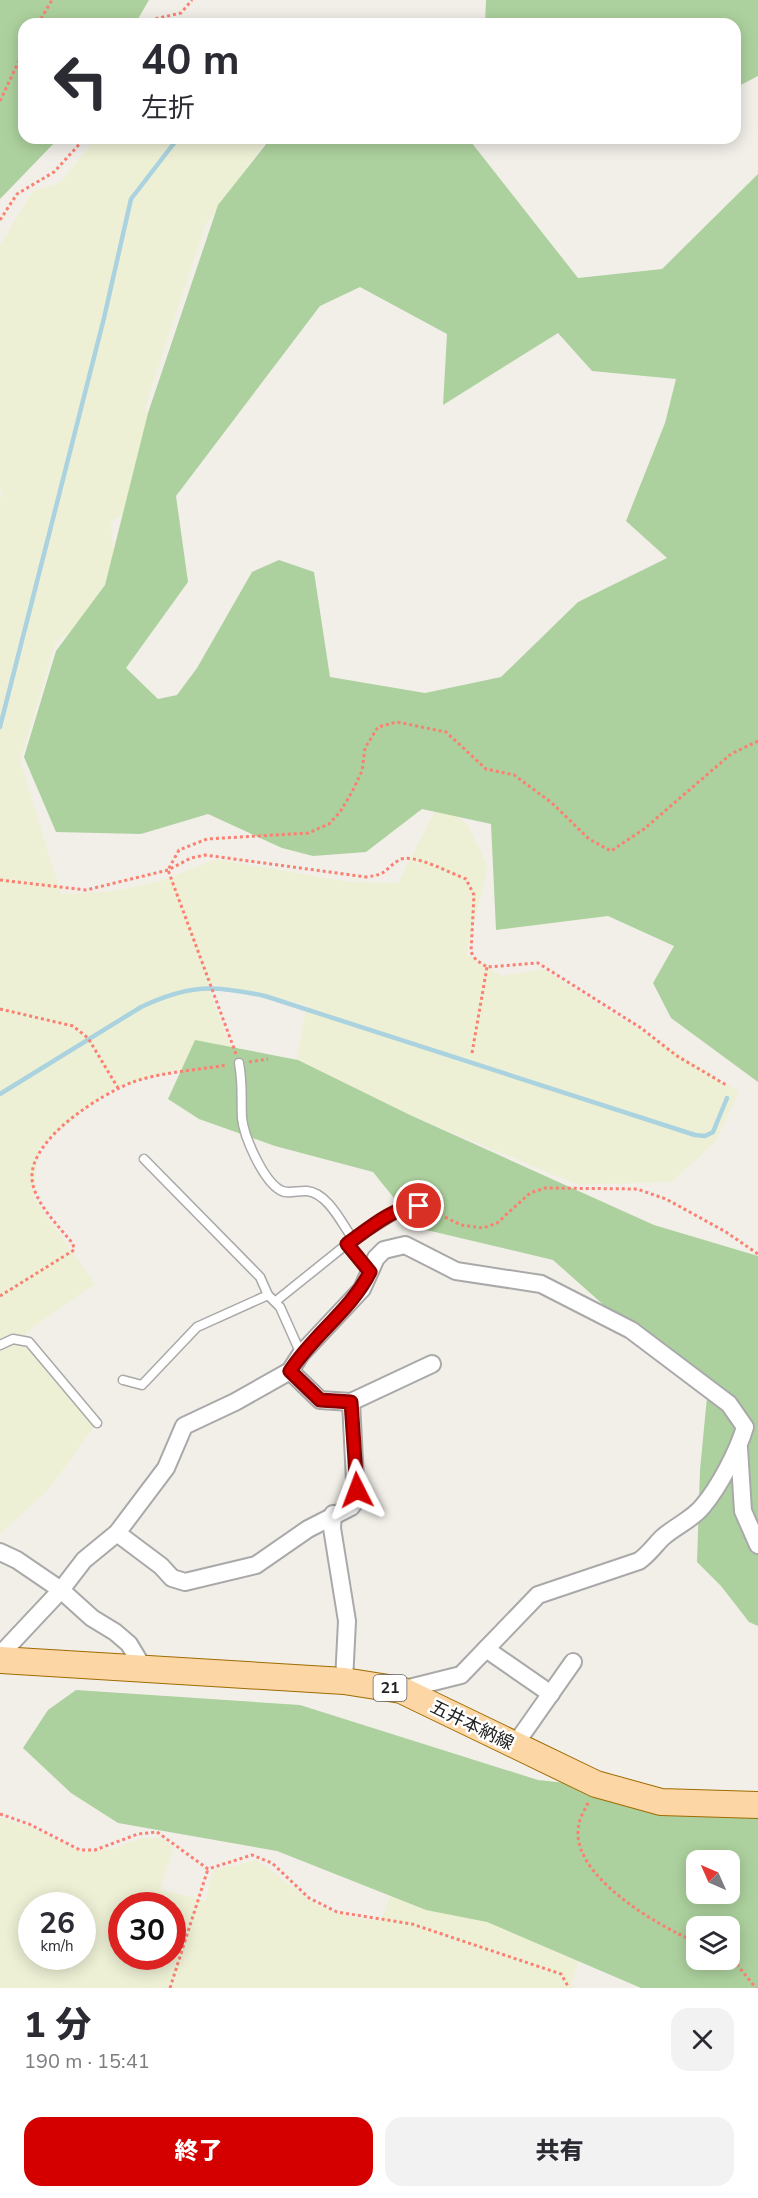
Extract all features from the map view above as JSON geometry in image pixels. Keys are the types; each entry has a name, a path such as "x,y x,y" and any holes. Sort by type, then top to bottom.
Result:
{"main road":[{"name":"五井本納線","path":"0,1660 344,1681 400,1690 596,1784 661,1802 758,1805"}],"street":[{"path":"0,1655 61,1590 84,1560 117,1533 166,1468 184,1426 235,1402 290,1371 301,1354 362,1289 384,1250 405,1245 456,1271 541,1284 631,1330 729,1404 744,1427 739,1448 743,1511 758,1545"},
{"path":"290,1371 320,1400 351,1402 432,1365"},
{"path":"117,1533 161,1566 172,1578 185,1582 256,1565 333,1514 351,1507 356,1500 351,1402"},
{"path":"400,1690 461,1675 538,1594 639,1561 650,1554 663,1537 681,1527 703,1506 739,1448"},
{"path":"333,1514 332,1528 346,1621 344,1681"},
{"path":"0,1552 17,1560 61,1590 92,1618 129,1644 144,1669"},
{"path":"486,1648 551,1694"},
{"path":"514,1746 573,1662"}],"lane":[{"path":"239,1063 244,1087 242,1119 253,1153 270,1181 285,1192 308,1191 321,1197 370,1272"},
{"path":"144,1159 260,1277 268,1295 276,1301 301,1354"},
{"path":"276,1301 350,1241 409,1206 419,1206"},
{"path":"123,1380 142,1385 196,1327 268,1295"},
{"path":"0,1345 13,1339 29,1341 97,1423"}],"path":[{"path":"42,18 52,0"},
{"path":"159,18 181,13 192,0"},
{"path":"0,101 18,63"},
{"path":"0,220 17,194 54,172 80,144"},
{"path":"239,1063 168,870 179,850 207,839 309,833 329,824 340,812 352,792 362,771 365,748 378,728 397,722 446,732 486,769 514,775 552,803 589,838 611,851 644,829 730,754 758,741"},
{"path":"0,880 86,890 168,870 191,858 205,855 366,877 383,875 399,859 411,857 466,879 474,895 471,952 476,960 487,967 538,963 641,1028 677,1056 728,1086"},
{"path":"472,1053 487,967"},
{"path":"0,1009 73,1026 88,1038 118,1088"},
{"path":"0,1296 74,1250 73,1244 41,1203 32,1179 36,1161 46,1144 73,1117 118,1088 135,1082 268,1059"},
{"path":"419,1206 434,1210 461,1225 483,1228 497,1223 530,1193 545,1188 637,1189 666,1199 726,1232 758,1254"},
{"path":"596,1784 578,1825 583,1857 600,1879 635,1910 686,1936"},
{"path":"0,1814 28,1824 80,1850 95,1850 138,1834 157,1832 208,1869"},
{"path":"208,1869 252,1855 272,1863 309,1898 337,1912 412,1924 561,1974 569,1988"},
{"path":"170,1988 208,1869"},
{"path":"740,1968 756,1988"}],"green space":[{"path":"0,0 149,0 138,18 18,18 18,144 53,144 0,199"},
{"path":"486,0 758,0 758,76 741,85 741,18 485,18"},
{"path":"91,144 264,144 205,226 145,408 170,458 162,495 111,521 117,598 56,642 20,760 61,894 113,891 161,881 216,859 350,882 398,883 439,803 468,825 488,867 466,954 502,976 543,969 739,1092 716,1141 672,1182 578,1185 295,1067 307,1005 207,983 233,1054 113,1088 39,1146 33,1197 95,1284 25,1333 95,1425 49,1489 0,1534 0,500 2,492 0,491 0,245 33,191 61,182"},
{"path":"266,144 473,144 578,278 662,269 758,174 758,1082 671,1018 653,983 674,946 608,916 496,930 491,824 422,809 366,852 313,856 282,848 208,814 141,834 56,832 24,757 56,651 105,585 148,413 218,205","holes":["360,287 447,334 443,405 558,333 592,371 676,379 665,423 626,521 667,558 578,602 501,677 425,693 330,677 314,572 279,560 252,572 197,668 177,695 158,699 126,668 188,582 176,496 320,306"]},
{"path":"195,1040 298,1060 410,1115 654,1225 758,1256 758,1626 749,1622 721,1586 697,1562 700,1470 707,1397 553,1260 418,1228 373,1172 275,1146 199,1119 168,1099"},
{"path":"76,1690 300,1705 538,1780 758,1803 758,1988 641,1988 487,1922 426,1910 277,1851 118,1823 71,1793 23,1748 48,1710"},
{"path":"0,1817 30,1827 80,1852 112,1849 141,1838 161,1838 174,1847 160,1889 171,1892 108,1892 108,1970 186,1970 186,1896 205,1901 213,1870 257,1860 318,1906 346,1916 381,1921 393,1888 582,1951 571,1984 573,1988 0,1988"}],"waterway":[{"path":"0,727 104,318 131,199 173,144"},
{"path":"0,1094 141,1007 174,994 216,989 265,996 695,1135 705,1136 713,1132 727,1098"}],"route":[{"path":"357,1490 351,1402 320,1400 290,1371 301,1354 362,1289 370,1272 347,1244 388,1217 409,1206 419,1206"}]}
